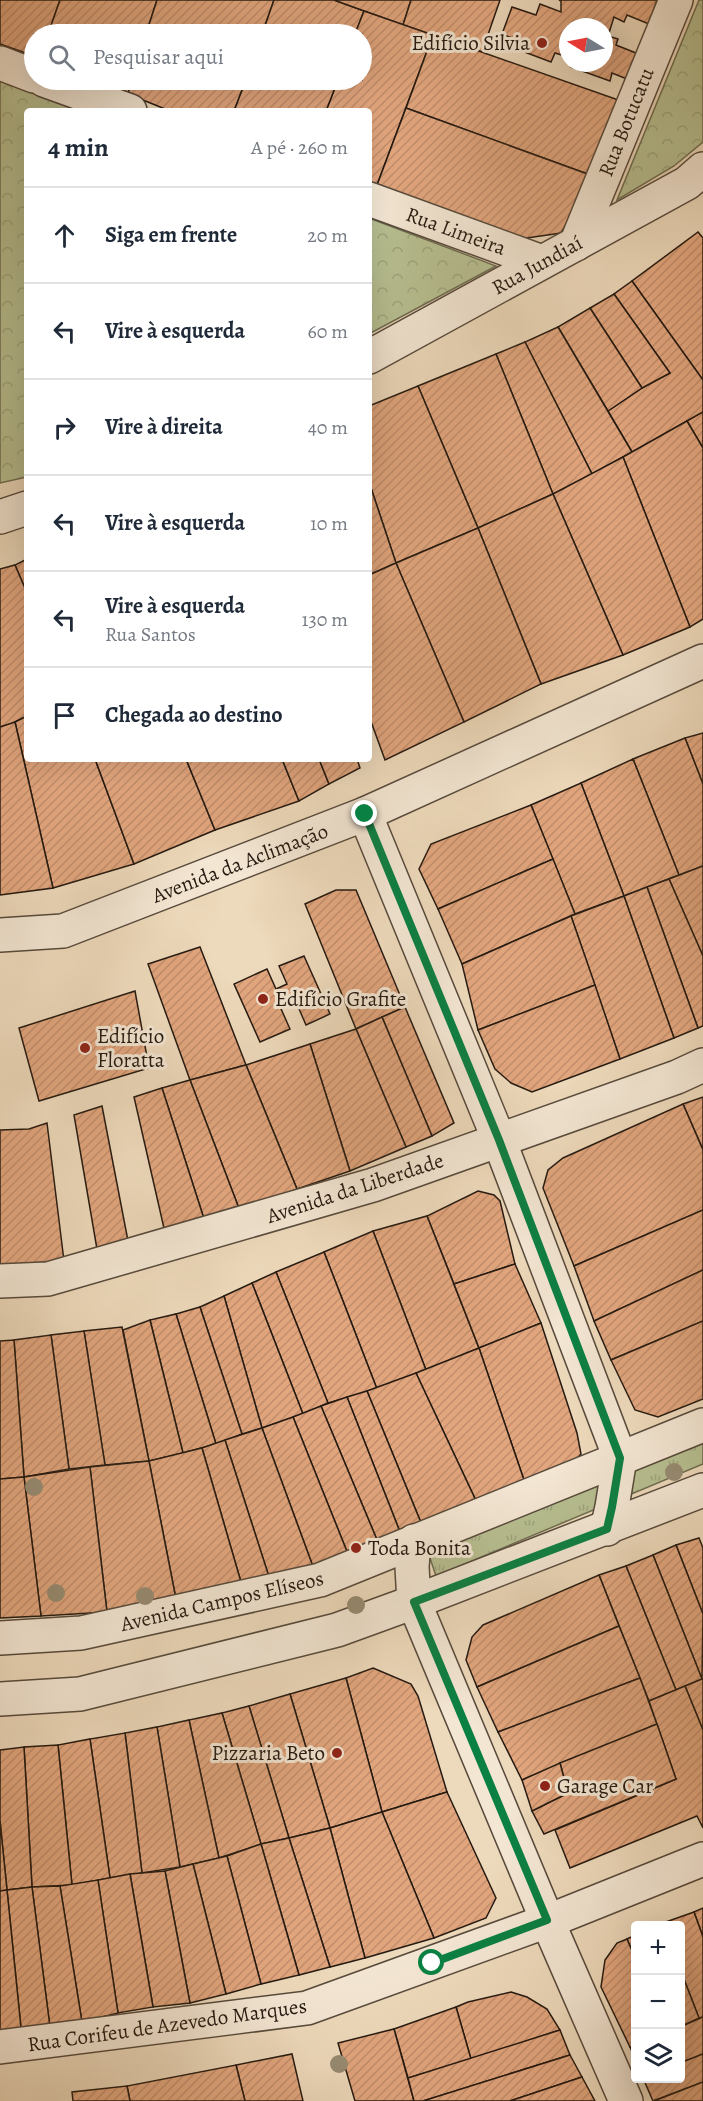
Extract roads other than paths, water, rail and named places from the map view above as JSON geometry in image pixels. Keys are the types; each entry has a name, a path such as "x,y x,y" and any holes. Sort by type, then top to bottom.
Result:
{"street":[{"name":"Rua Botucatu","path":"576,244 676,0"},
{"path":"0,63 24,72"},
{"path":"72,90 122,108"},
{"name":"Rua Jundiaí","path":"372,355 687,183 703,169"},
{"name":"Rua Limeira","path":"372,200 542,262"},
{"path":"0,517 24,509"},
{"name":"Avenida da Aclimação","path":"0,935 63,931 365,814 703,661"},
{"path":"365,814 499,1140 620,1458 607,1529"},
{"name":"Avenida da Liberdade","path":"0,1281 48,1279 373,1185 677,1077 703,1065"},
{"name":"Avenida Campos Elíseos","path":"0,1638 81,1633 320,1580 703,1425"},
{"path":"0,1699 80,1694 337,1629 607,1529 703,1490"},
{"path":"414,1542 412,1567 414,1602 547,1920 626,2101"},
{"name":"Rua Corifeu de Azevedo Marques","path":"0,2047 307,2008 561,1916 703,1859"}],"place":[{"name":"Edifício Silvia","path":"542,43"},
{"name":"Edifício Grafite","path":"263,999"},
{"name":"Edifício Floratta","path":"85,1048"},
{"name":"Toda Bonita","path":"356,1548"},
{"name":"Pizzaria Beto","path":"337,1753"},
{"name":"Garage Car","path":"545,1786"}]}
